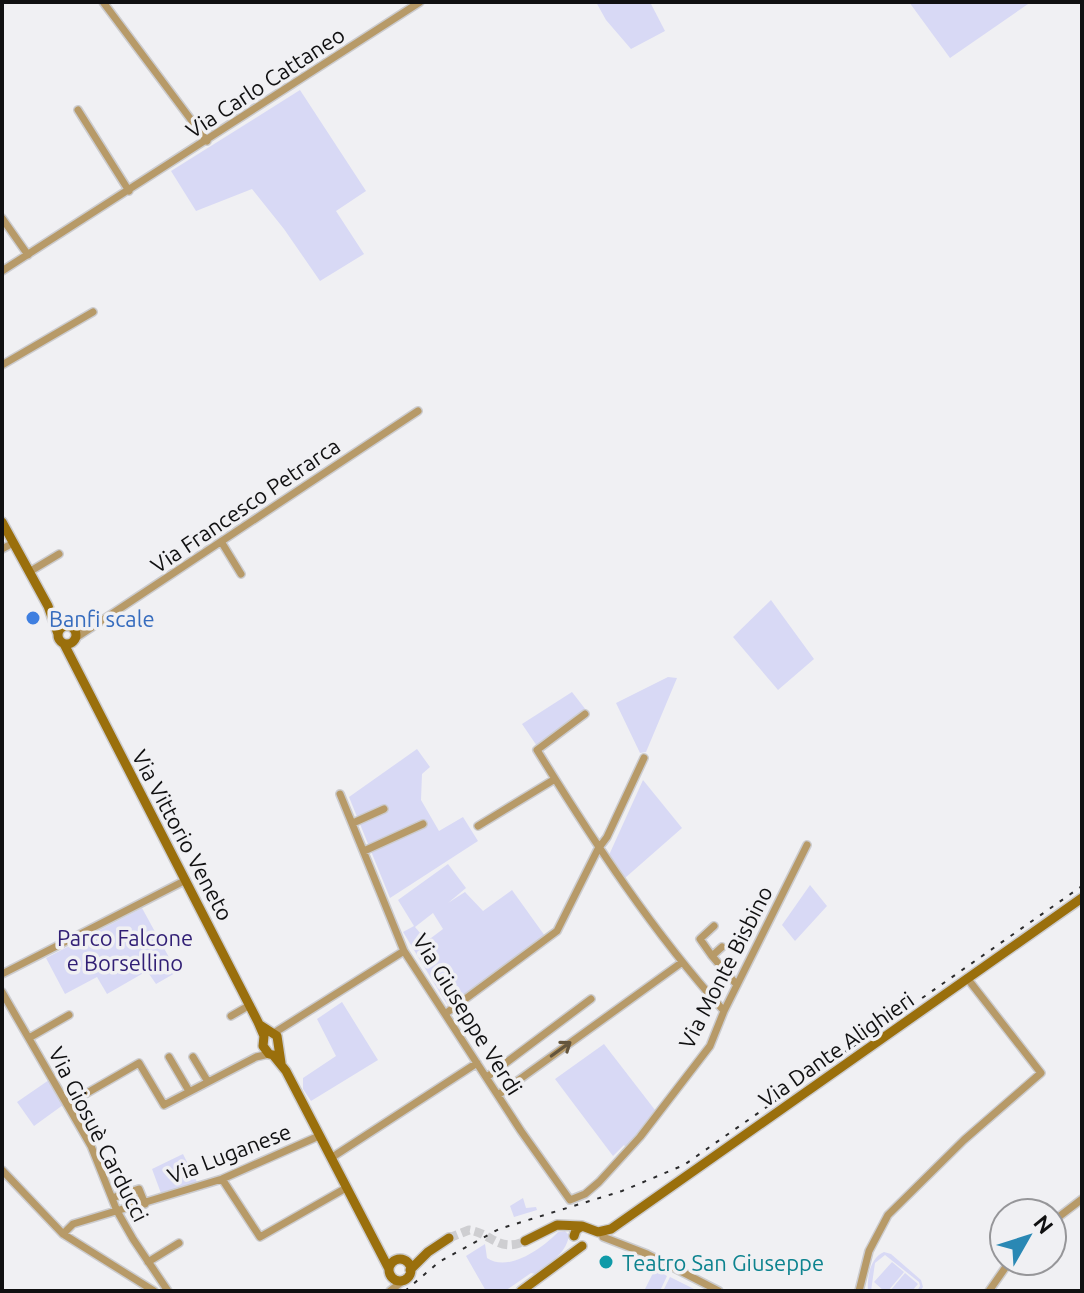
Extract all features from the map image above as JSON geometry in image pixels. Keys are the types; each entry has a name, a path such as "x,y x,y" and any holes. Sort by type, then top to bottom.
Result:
{"street":[{"name":"Via Carlo Cattaneo","path":"2,271 420,2"},
{"path":"105,3 207,141"},
{"path":"78,110 129,191"},
{"path":"2,218 28,255"},
{"path":"2,365 93,312"},
{"name":"Via Francesco Petrarca","path":"70,642 418,411"},
{"path":"2,522 48,606 58,634 70,642"},
{"path":"2,549 13,543"},
{"path":"222,543 241,574"},
{"path":"29,572 59,554"},
{"path":"48,606 70,627"},
{"path":"58,634 59,630 70,627"},
{"name":"Via Francesco Petrarca","path":"70,627 91,627"},
{"name":"Via Vittorio Veneto","path":"70,627 75,633 70,642 73,661 271,1043"},
{"path":"585,714 537,750 598,849 681,963 724,1011"},
{"path":"445,1014 557,931 607,837 644,758"},
{"path":"478,826 555,779"},
{"name":"Via Giuseppe Verdi","path":"340,794 404,951 567,1198"},
{"path":"353,823 384,809"},
{"path":"364,851 423,824"},
{"name":"Via Monte Bisbino","path":"567,1198 574,1199 592,1189 640,1137 710,1046 724,1011 807,845"},
{"path":"2,974 186,880"},
{"name":"Via Dante Alighieri","path":"582,1246 610,1235 1082,898"},
{"path":"714,926 700,939 737,985"},
{"path":"712,956 722,947"},
{"path":"68,1104 139,1063 164,1105 271,1043 404,951"},
{"path":"498,1095 681,963"},
{"path":"859,1291 869,1251 888,1215 964,1140 1041,1073 967,978"},
{"name":"Via Giosuè Carducci","path":"2,992 91,1146 117,1211 168,1291"},
{"path":"487,1077 591,999"},
{"path":"231,1016 250,1005"},
{"path":"29,1038 69,1015"},
{"path":"271,1043 381,1254 396,1276"},
{"path":"169,1057 189,1091"},
{"path":"193,1057 208,1082"},
{"path":"331,1158 477,1063"},
{"name":"Via Luganese","path":"63,1234 73,1224 222,1179 319,1136"},
{"path":"2,1170 63,1234 154,1291"},
{"path":"222,1179 260,1237 346,1188"},
{"path":"112,1198 139,1189 145,1204"},
{"path":"525,1241 560,1224 582,1226 610,1235 719,1291"},
{"path":"521,1291 582,1246 571,1229 560,1224"},
{"path":"555,1268 568,1252 576,1230 582,1226"},
{"path":"391,1291 404,1264 449,1238"},
{"path":"148,1262 179,1243"},
{"path":"381,1254 404,1264"},
{"path":"396,1276 404,1264"}],"green space":[{"path":"596,2 650,2 665,31 631,49 606,20"},
{"path":"909,2 1031,2 950,58"},
{"path":"300,90 366,191 336,211 364,254 320,281 252,189 196,211 171,171"},
{"path":"771,600 814,659 778,690 733,637"},
{"path":"668,677 677,678 646,752 640,753 616,703"},
{"path":"572,692 586,710 537,746 522,724"},
{"path":"417,749 430,767 422,774 421,800 439,831 463,817 478,841 390,898 349,797"},
{"path":"643,780 682,828 625,878 609,855"},
{"path":"448,864 466,888 448,903 465,892 483,911 512,890 545,936 448,1006 403,932 414,926 398,900","holes":["433,913 443,929 427,941 415,927"]},
{"path":"810,885 827,906 795,941 782,925"},
{"name":"Parco Falcone e Borsellino","path":"142,908 177,972 156,984 147,971 107,994 97,977 65,994 46,958"},
{"path":"342,1002 378,1060 311,1101 303,1089 303,1078 336,1056 317,1019"},
{"path":"604,1044 655,1110 626,1148 624,1145 613,1156 555,1079"},
{"path":"49,1080 63,1105 34,1126 17,1102"},
{"path":"183,1154 198,1184 162,1196 152,1169"},
{"path":"523,1198 526,1208 536,1207 537,1210 514,1217 510,1206"},
{"path":"565,1231 569,1235 568,1241 557,1257 536,1274 531,1273 505,1291 486,1291 466,1256 485,1244 487,1258 495,1262 515,1261 544,1245 558,1232"},
{"path":"884,1252 891,1254 921,1280 923,1287 920,1291 917,1291 919,1282 885,1255 875,1263 871,1291 868,1291 870,1268"},
{"path":"892,1262 904,1272 888,1291 884,1291 874,1282"},
{"path":"655,1269 667,1276 660,1291 644,1291"},
{"path":"905,1273 918,1284 912,1291 890,1291"},
{"path":"670,1277 698,1291 663,1291"}],"tunnel":[{"path":"449,1238 469,1230 502,1244 525,1241"}],"railway":[{"path":"405,1291 439,1262 499,1229 622,1191 684,1165 1082,886"}],"place":[{"name":"Banfi scale","path":"33,618"},
{"name":"Teatro San Giuseppe","path":"606,1262"}]}
